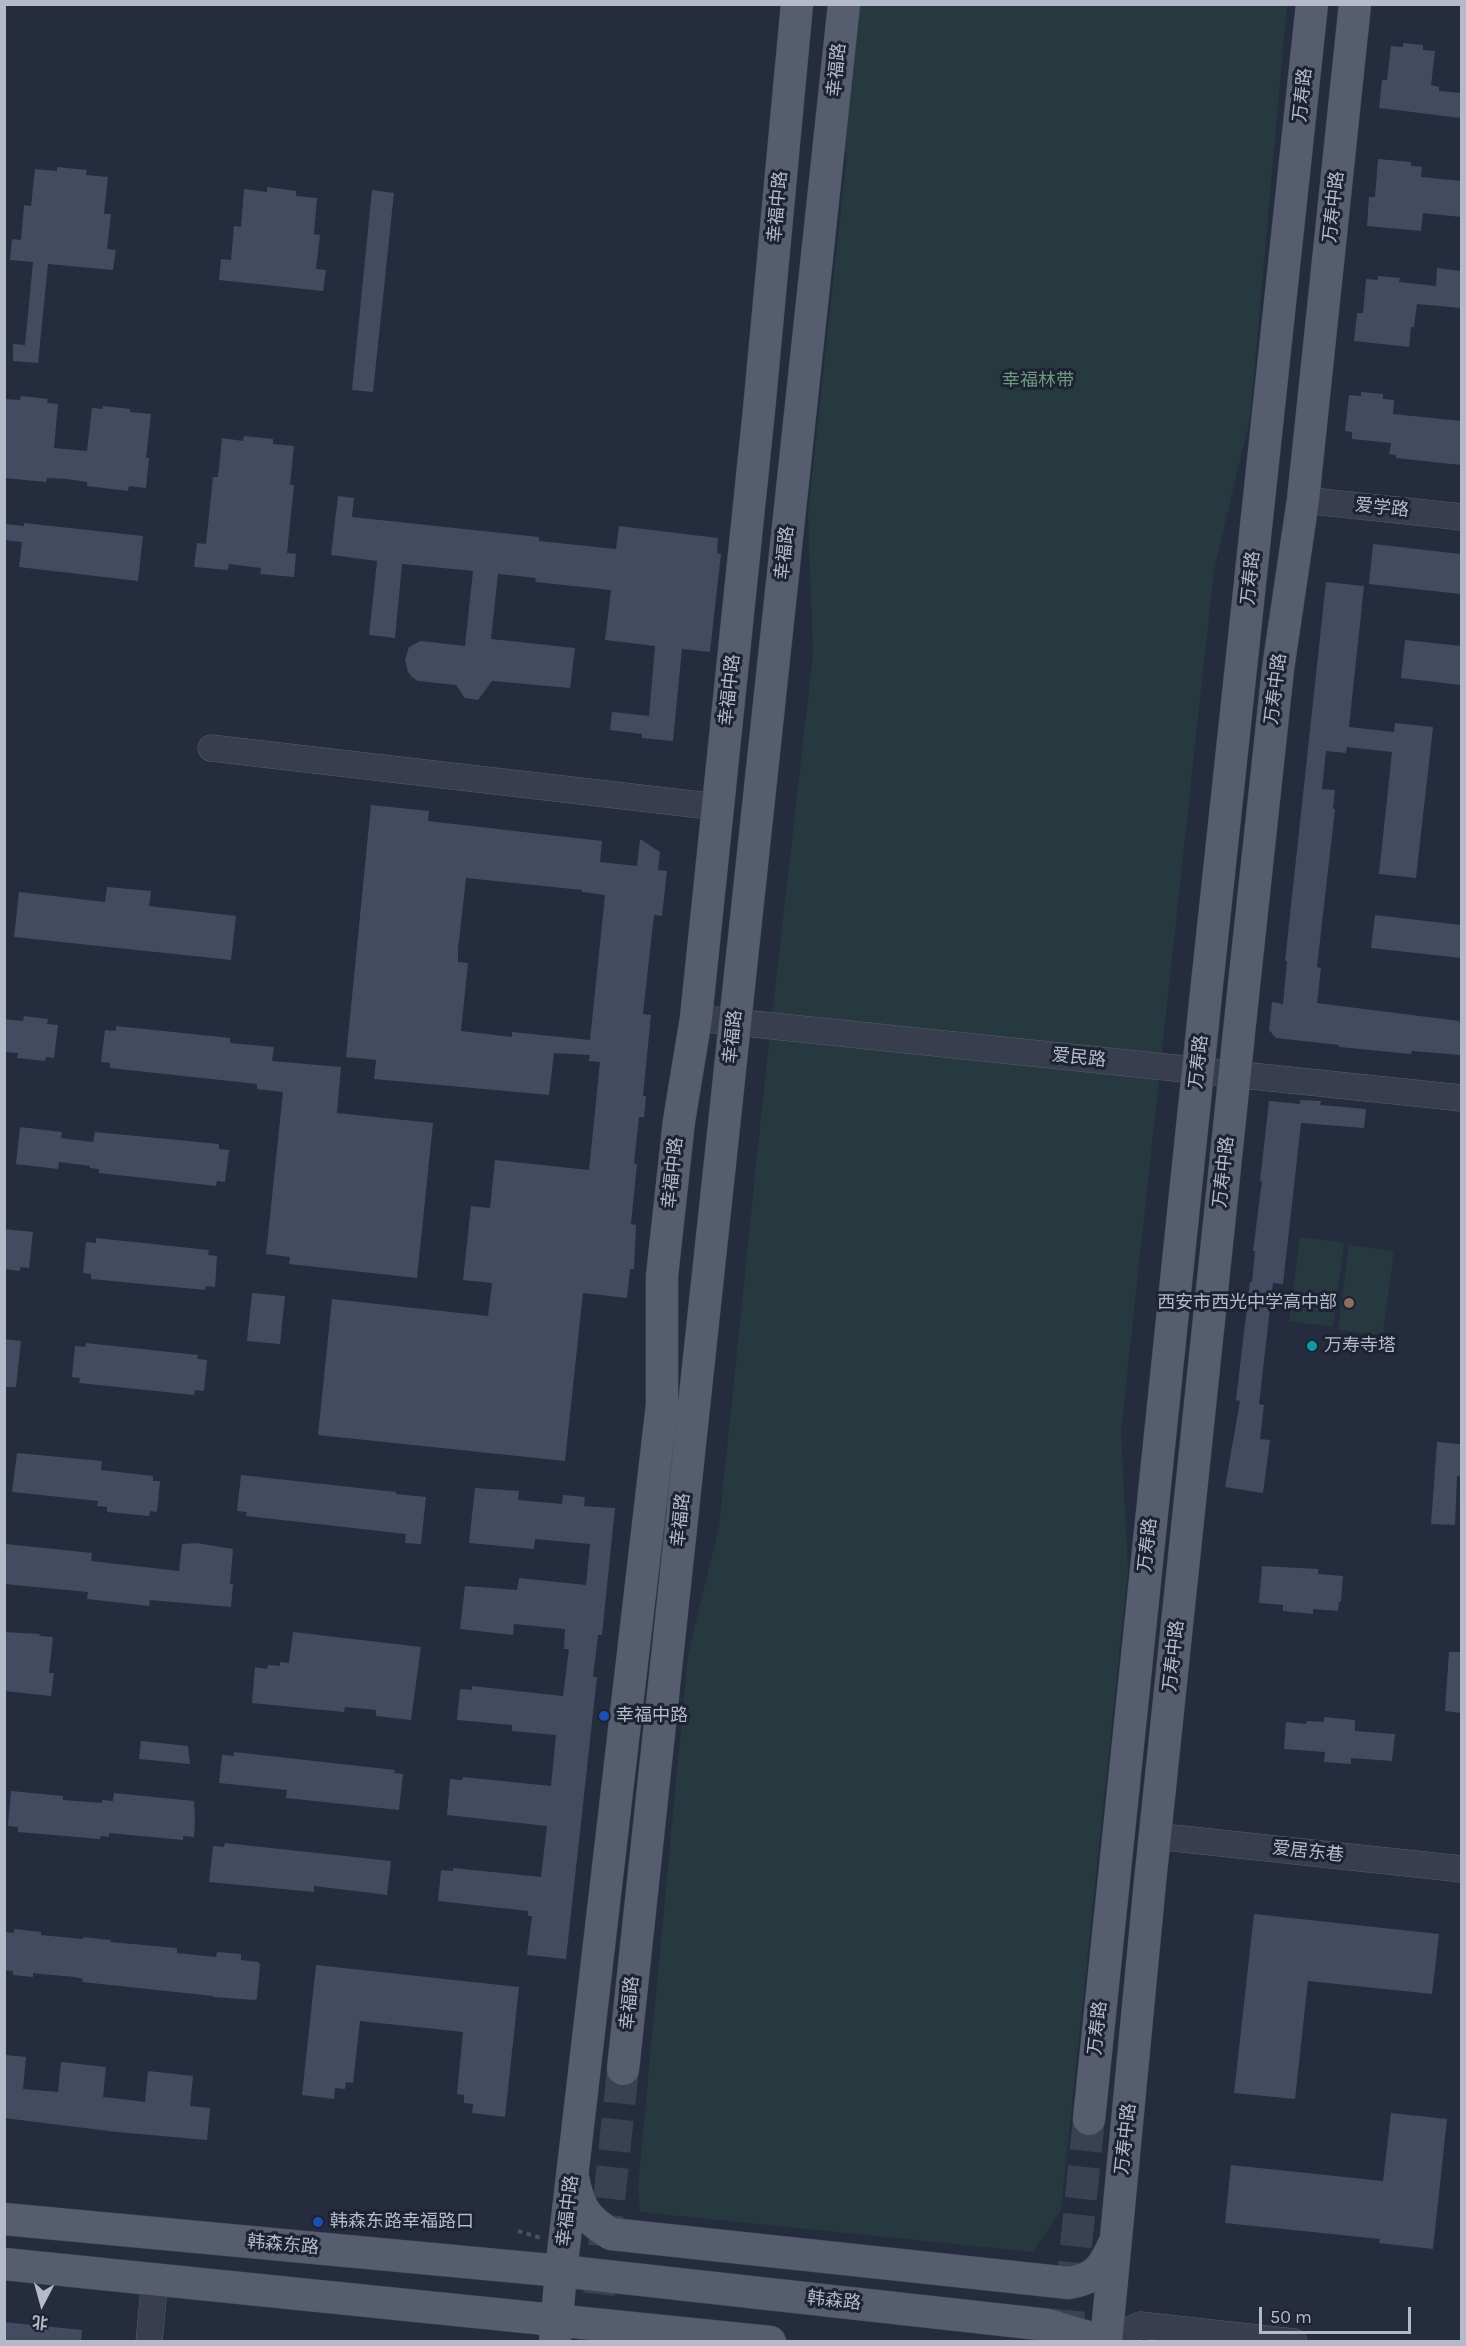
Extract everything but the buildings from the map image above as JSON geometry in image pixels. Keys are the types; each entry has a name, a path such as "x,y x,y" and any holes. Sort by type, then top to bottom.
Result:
{"main road":[{"name":"幸福中路","path":"556,2331 572,2174 662,1405 662,1276 679,1121 696,1018 760,398 797,4"},
{"name":"幸福路","path":"623,2069 844,4"},
{"name":"万寿路","path":"1089,2119 1312,4"},
{"name":"万寿中路","path":"1106,2342 1155,1836 1260,832 1278,669 1303,500 1355,4"},
{"path":"1205,1003 1260,832"},
{"path":"572,2174 576,2194 584,2209 594,2223 611,2234 1069,2283 1095,2275 1105,2263 1116,2240"},
{"name":"韩森东路","path":"4,2219 561,2271"},
{"path":"4,2264 155,2279 556,2331 770,2342"},
{"name":"韩森路","path":"561,2271 1048,2325 1106,2342"}],"street":[{"name":"爱学路","path":"1303,500 1461,517"},
{"path":"211,748 718,807"},
{"name":"爱民路","path":"696,1018 1461,1098"},
{"name":"爱居东巷","path":"1155,1836 1461,1869"},
{"path":"149,2342 155,2279"},
{"path":"1106,2342 1140,2325 1294,2342"}],"green space":[{"name":"幸福林带","path":"846,5 1287,5 1250,419 1214,570 1121,1431 1128,1570 1061,2210 1033,2252 640,2212 638,2185 688,1654 719,1526 765,1078 813,654 808,513 847,154 834,137"},
{"path":"1300,1237 1344,1243 1333,1327 1289,1321"},
{"path":"1349,1245 1394,1251 1383,1335 1338,1330"}],"tunnel":[{"path":"594,2342 623,2069"},
{"path":"1066,2342 1089,2119"}],"place":[{"name":"西安市西光中学高中部","path":"1349,1303"},
{"name":"万寿寺塔","path":"1312,1346"},
{"name":"幸福中路","path":"604,1716"},
{"name":"韩森东路幸福路口","path":"318,2222"}]}
